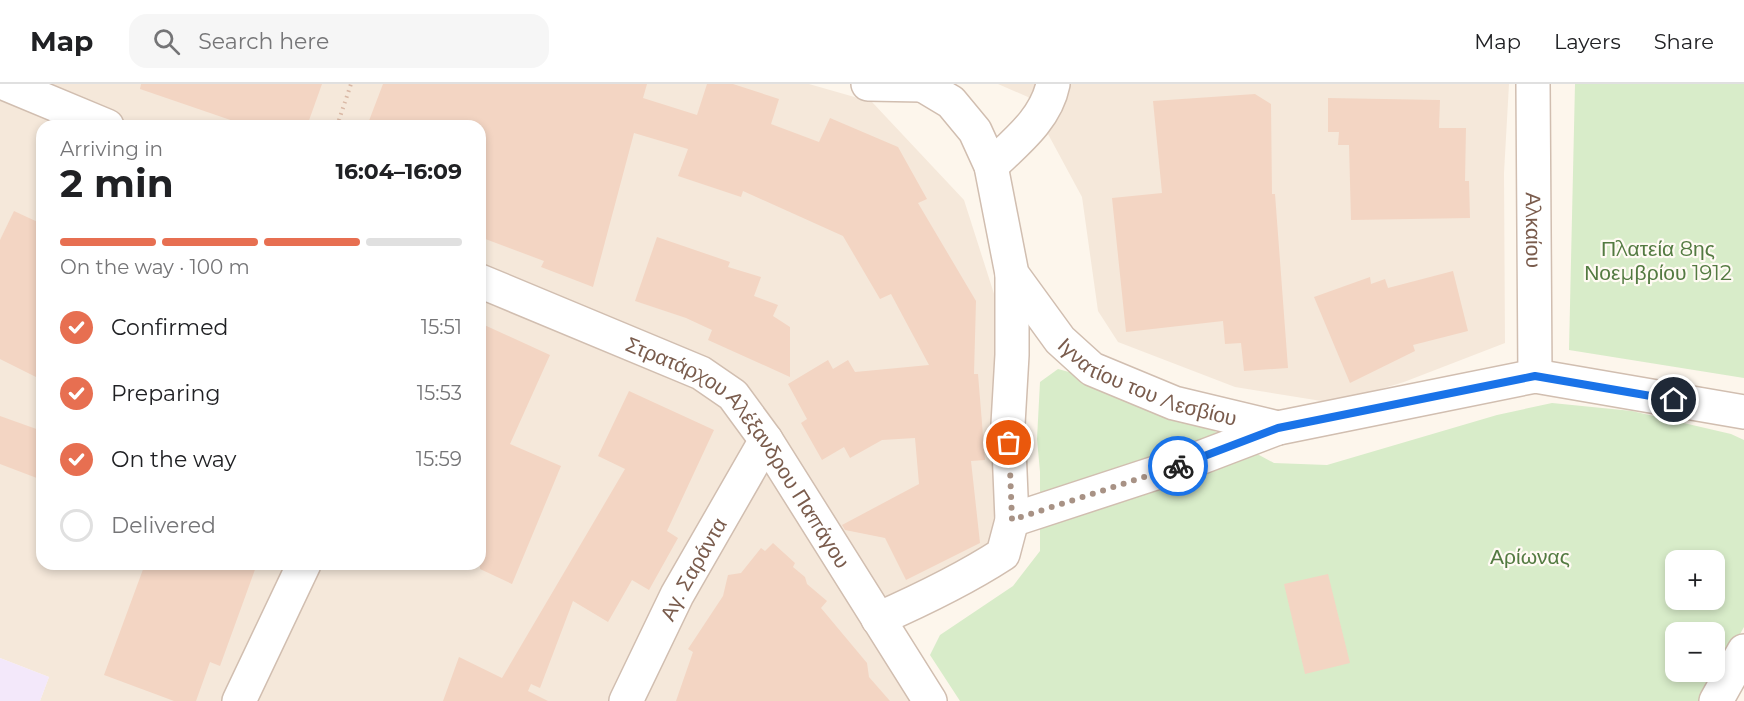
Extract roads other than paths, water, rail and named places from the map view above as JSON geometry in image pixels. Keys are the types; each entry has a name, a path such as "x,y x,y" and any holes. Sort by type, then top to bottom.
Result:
{"street":[{"path":"0,101 7,84 93,120"},
{"path":"868,84 921,85"},
{"path":"992,166 1034,126 1051,95 1053,84"},
{"name":"Αλκαίου","path":"1533,84 1535,376"},
{"name":"Ιγνατίου του Λεσβίου","path":"921,85 951,102 975,131 992,166 1012,274 1060,340 1092,369 1174,403 1278,428 1535,376 1744,412"},
{"path":"878,619 934,594 1003,554 1012,520 1008,424 1012,355 1012,274"},
{"name":"Στρατάρχου Αλέξανδρου Παπάγου","path":"486,284 700,374 733,395 766,440 930,701"},
{"path":"1012,520 1189,462 1278,428"},
{"name":"Αγ. Σαράντα","path":"626,701 676,595 766,440"},
{"path":"239,701 300,570"},
{"path":"1716,701 1744,651"}],"park label":[{"name":"Πλατεία 8ης Νοεμβρίου 1912","path":"1658,260"},
{"name":"Αρίωνας","path":"1530,556"}]}
